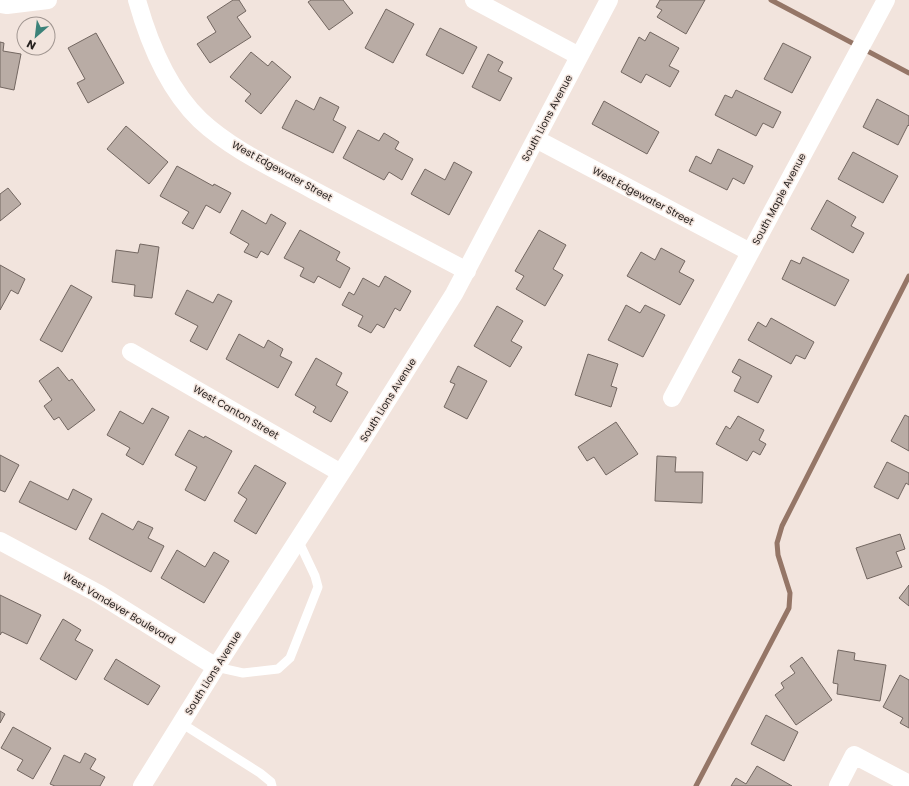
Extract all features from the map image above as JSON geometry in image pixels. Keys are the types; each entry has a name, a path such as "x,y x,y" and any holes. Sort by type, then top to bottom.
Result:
{"street":[{"path":"0,4 7,5 48,0"},
{"name":"West Edgewater Street","path":"137,0 144,26 158,60 177,93 199,119 221,137 258,160 466,271"},
{"path":"474,0 580,56"},
{"name":"South Lions Avenue","path":"142,786 216,667 454,294 609,0"},
{"name":"South Maple Avenue","path":"672,398 886,0"},
{"name":"West Edgewater Street","path":"536,139 750,252"},
{"name":"West Canton Street","path":"131,352 341,473"},
{"name":"West Vandever Boulevard","path":"0,541 99,594 216,667"},
{"path":"838,786 854,755 909,784"}],"lane":[{"path":"216,667 243,673 278,669 290,658 318,587 315,576 298,540"},
{"path":"181,723 260,773 271,782 272,786"}],"building":[{"path":"233,0 239,0 246,11 237,17 251,37 210,63 197,44 216,32 207,17"},
{"path":"311,0 343,0 353,13 329,30 308,2"},
{"path":"660,0 705,0 686,34 657,17 662,10 656,7"},
{"path":"386,9 414,24 393,63 365,48"},
{"path":"440,28 477,47 463,74 426,55"},
{"path":"650,32 679,48 669,66 679,71 670,87 646,74 641,83 621,72 639,37 645,41"},
{"path":"96,33 124,83 88,103 77,83 85,79 68,48"},
{"path":"0,42 4,43 3,51 16,53 16,56 21,56 14,90 0,87"},
{"path":"783,43 811,57 792,93 764,79"},
{"path":"251,52 268,66 272,61 291,77 261,114 245,101 251,94 230,77"},
{"path":"488,54 503,62 498,71 512,78 500,101 472,87"},
{"path":"736,90 781,112 773,128 763,123 756,136 715,115 725,95 732,98"},
{"path":"320,97 339,107 333,120 346,127 333,153 282,128 296,100 314,110"},
{"path":"877,99 909,116 909,126 908,125 898,145 863,127"},
{"path":"604,101 659,132 647,154 592,124"},
{"path":"126,126 168,162 149,184 107,149"},
{"path":"358,130 379,141 384,133 399,142 395,149 413,159 402,180 389,172 384,180 343,158"},
{"path":"718,149 753,166 744,184 733,178 727,190 689,171 696,156 711,164"},
{"path":"853,152 898,176 883,203 838,179"},
{"path":"454,162 472,172 449,215 411,194 425,169 445,180"},
{"path":"177,166 213,186 214,184 231,193 220,213 206,205 193,229 182,223 189,212 160,196"},
{"path":"8,188 21,204 0,221 0,194"},
{"path":"827,200 856,217 851,226 864,233 853,253 811,229"},
{"path":"242,210 266,224 271,214 286,223 268,255 261,251 257,258 244,252 249,244 230,233"},
{"path":"300,230 340,252 336,260 350,268 340,288 318,276 314,283 300,276 304,268 284,258"},
{"path":"539,230 566,245 553,269 563,275 545,306 516,289 524,276 515,271"},
{"path":"140,244 159,247 152,298 134,296 135,285 112,282 116,250 138,253"},
{"path":"661,248 685,261 679,272 694,280 680,305 627,276 641,252 655,260"},
{"path":"803,257 849,280 835,306 782,279 791,260 800,264"},
{"path":"0,265 25,279 18,294 11,290 0,310"},
{"path":"385,276 411,291 400,311 395,308 384,328 377,324 371,333 358,326 363,316 342,305 349,292 354,295 363,278 379,287"},
{"path":"71,285 92,297 62,352 40,340"},
{"path":"187,290 213,303 218,294 232,301 207,350 190,341 198,326 175,314"},
{"path":"626,305 640,313 645,305 665,315 643,357 608,340"},
{"path":"497,306 523,321 511,341 522,347 510,367 474,346"},
{"path":"771,318 814,342 805,359 796,355 791,364 748,340 758,322 766,327"},
{"path":"239,334 264,348 268,340 283,349 280,356 292,362 278,388 226,359"},
{"path":"588,354 618,364 611,386 617,388 611,407 575,395"},
{"path":"316,358 342,373 336,385 348,392 331,422 313,412 316,407 295,395"},
{"path":"739,359 772,376 758,403 734,391 741,377 732,372"},
{"path":"458,366 487,381 467,419 444,407 455,384 450,382"},
{"path":"58,367 69,381 72,379 95,410 68,430 59,417 54,420 44,406 52,400 39,381"},
{"path":"152,408 169,417 143,465 126,455 130,448 107,435 120,411 143,424"},
{"path":"905,415 909,417 909,451 891,441"},
{"path":"738,416 764,430 759,440 766,444 760,455 753,451 747,461 716,444 726,426 730,429"},
{"path":"616,422 638,454 606,475 594,457 587,461 578,447"},
{"path":"189,430 204,438 205,436 232,451 205,501 185,490 197,467 175,455"},
{"path":"0,455 19,465 5,492 0,490"},
{"path":"657,456 676,457 675,472 703,472 702,503 655,501"},
{"path":"887,462 909,473 909,485 906,483 898,499 874,487"},
{"path":"255,465 286,483 256,534 234,521 247,499 238,493"},
{"path":"30,481 68,500 73,489 92,499 76,530 19,502"},
{"path":"102,513 133,530 138,521 153,528 148,538 164,546 151,572 89,539"},
{"path":"900,534 905,549 896,552 902,567 867,579 856,548"},
{"path":"177,550 205,567 214,552 229,561 204,603 161,578"},
{"path":"909,585 909,606 899,598"},
{"path":"0,595 41,615 27,644 2,632 0,635"},
{"path":"63,619 81,630 75,640 93,650 76,680 40,659"},
{"path":"838,650 855,653 854,660 886,665 880,701 837,694 838,684 833,683"},
{"path":"802,657 832,700 796,725 775,695 784,688 781,683 795,673 790,666"},
{"path":"116,659 160,686 148,705 104,679"},
{"path":"900,675 909,680 909,728 900,723 903,718 883,707"},
{"path":"0,711 5,714 0,723"},
{"path":"766,715 798,732 784,761 751,744"},
{"path":"13,727 51,748 33,779 17,770 23,760 1,748"},
{"path":"85,753 96,759 90,769 105,777 100,786 55,786 50,784 64,755 80,763"},
{"path":"757,766 792,786 731,786 736,778 746,784"}],"waterway":[{"path":"771,0 909,73"},
{"path":"696,786 789,608 790,593 778,555 777,543 782,526 909,276"}]}
